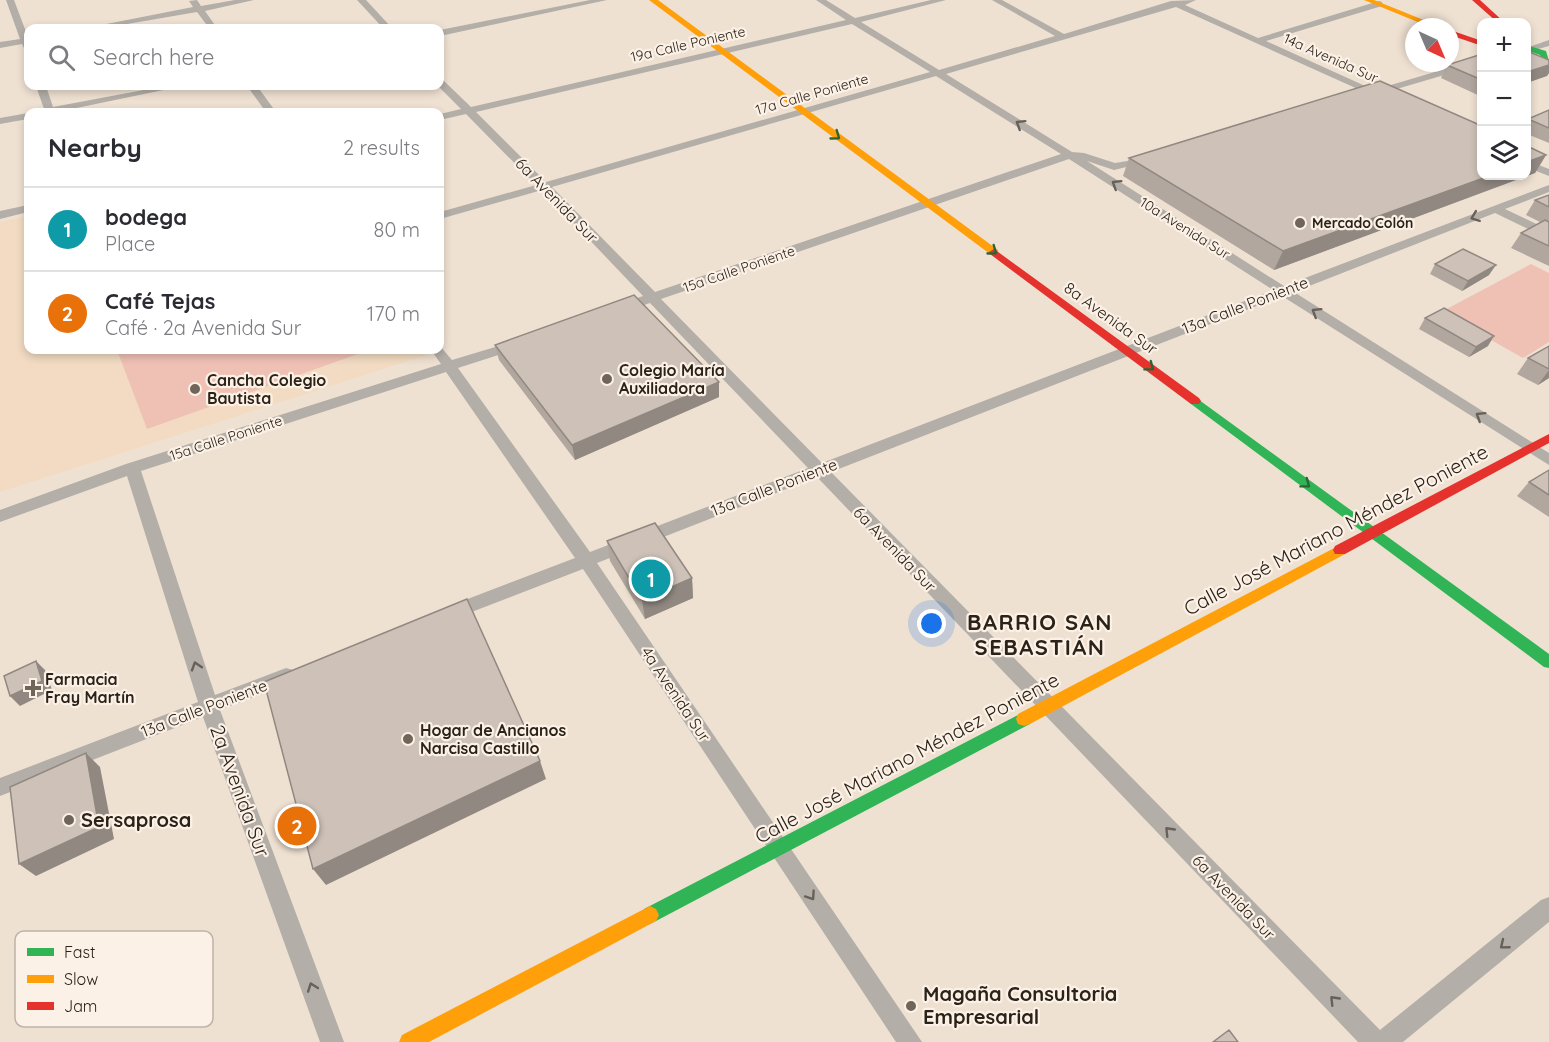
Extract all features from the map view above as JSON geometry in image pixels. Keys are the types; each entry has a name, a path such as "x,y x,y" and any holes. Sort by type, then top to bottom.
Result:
{"street":[{"path":"10,0 24,33"},
{"path":"193,0 210,24"},
{"path":"114,24 250,0"},
{"path":"361,0 384,24"},
{"path":"444,32 603,0"},
{"name":"8a Avenida Sur","path":"653,0 1549,662"},
{"name":"10a Avenida Sur","path":"820,0 1070,155 1549,460"},
{"name":"19a Calle Poniente","path":"444,116 942,0"},
{"path":"996,0 1061,36"},
{"name":"17a Calle Poniente","path":"444,215 936,73 1172,2 1192,0"},
{"path":"1476,0 1496,18"},
{"name":"14a Avenida Sur","path":"1172,2 1394,103"},
{"path":"1257,41 1373,2 1414,18"},
{"path":"1459,35 1477,42"},
{"path":"0,45 24,43"},
{"path":"1531,46 1549,43"},
{"path":"1531,48 1543,53 1548,65"},
{"path":"1357,98 1477,62"},
{"path":"1531,63 1548,65"},
{"name":"6a Avenida Sur","path":"444,86 545,187 1375,1042"},
{"path":"42,90 46,108"},
{"path":"67,108 158,90"},
{"path":"255,90 268,108"},
{"path":"0,121 24,117"},
{"path":"1070,155 1086,157 1114,167 1163,154"},
{"name":"15a Calle Poniente","path":"607,314 1070,155"},
{"path":"1531,165 1549,173"},
{"name":"13a Calle Poniente","path":"431,620 1549,188"},
{"path":"1497,209 1549,235"},
{"path":"0,215 24,210"},
{"name":"15a Calle Poniente","path":"0,516 132,468 529,340"},
{"name":"4a Avenida Sur","path":"441,354 586,560 910,1042"},
{"name":"Calle José Mariano Méndez Poniente","path":"409,1042 1048,706 1549,438"},
{"name":"2a Avenida Sur","path":"132,468 208,706 332,1042"},
{"name":"13a Calle Poniente","path":"0,787 297,672"},
{"path":"1384,1042 1549,908"}],"shaded area":[{"path":"24,217 24,354 426,354 0,492 0,222"},
{"path":"1531,264 1549,273 1549,342 1523,358 1441,312"},
{"name":"Cancha Colegio Bautista","path":"119,354 358,354 147,429"}],"building":[{"path":"1531,53 1549,60 1549,65 1531,71"},
{"path":"1477,56 1477,78 1459,70 1459,61"},
{"name":"Mercado Colón","path":"1380,81 1477,124 1478,180 1283,251 1129,158"},
{"path":"1549,110 1549,128 1531,120 1531,118"},
{"path":"1531,148 1546,155 1531,161"},
{"path":"1549,195 1549,207 1535,200"},
{"path":"1545,220 1549,222 1549,246 1521,233"},
{"path":"1463,249 1496,265 1468,281 1435,264"},
{"name":"Colegio María Auxiliadora","path":"634,295 719,382 572,445 495,345"},
{"path":"1444,308 1494,336 1476,347 1425,318"},
{"path":"1549,346 1549,369 1528,358"},
{"path":"1549,470 1549,495 1529,482"},
{"path":"655,523 692,578 642,600 607,541"},
{"name":"Hogar de Ancianos Narcisa Castillo","path":"467,599 540,761 313,869 264,682"},
{"path":"36,661 42,681 10,696 4,676"},
{"name":"Sersaprosa","path":"86,753 99,827 19,864 10,787"},
{"path":"1229,1030 1238,1042 1213,1042"}],"traffic: fast":[{"path":"1531,49 1543,53 1546,59 1531,62"},
{"path":"1195,401 1549,662"},
{"path":"650,915 1024,719"}],"traffic: slow":[{"path":"653,0 994,252"},
{"path":"1368,0 1414,18"},
{"path":"1024,719 1340,550"},
{"path":"409,1042 650,915"}],"traffic: jam":[{"path":"1476,0 1496,18"},
{"path":"1459,35 1477,42"},
{"path":"994,252 1195,401"},
{"path":"1340,550 1549,438"}],"place":[{"name":"Mercado Colón","path":"1300,223"},
{"name":"Colegio María Auxiliadora","path":"607,379"},
{"name":"Cancha Colegio Bautista","path":"195,389"},
{"name":"bodega","path":"651,579"},
{"name":"Farmacia Fray Martín","path":"33,688"},
{"name":"Hogar de Ancianos Narcisa Castillo","path":"408,739"},
{"name":"Sersaprosa","path":"69,820"},
{"name":"Café Tejas","path":"297,826"},
{"name":"Magaña Consultoria Empresarial","path":"911,1006"}],"district":[{"name":"BARRIO SAN SEBASTIÁN","path":"1040,634"}]}
